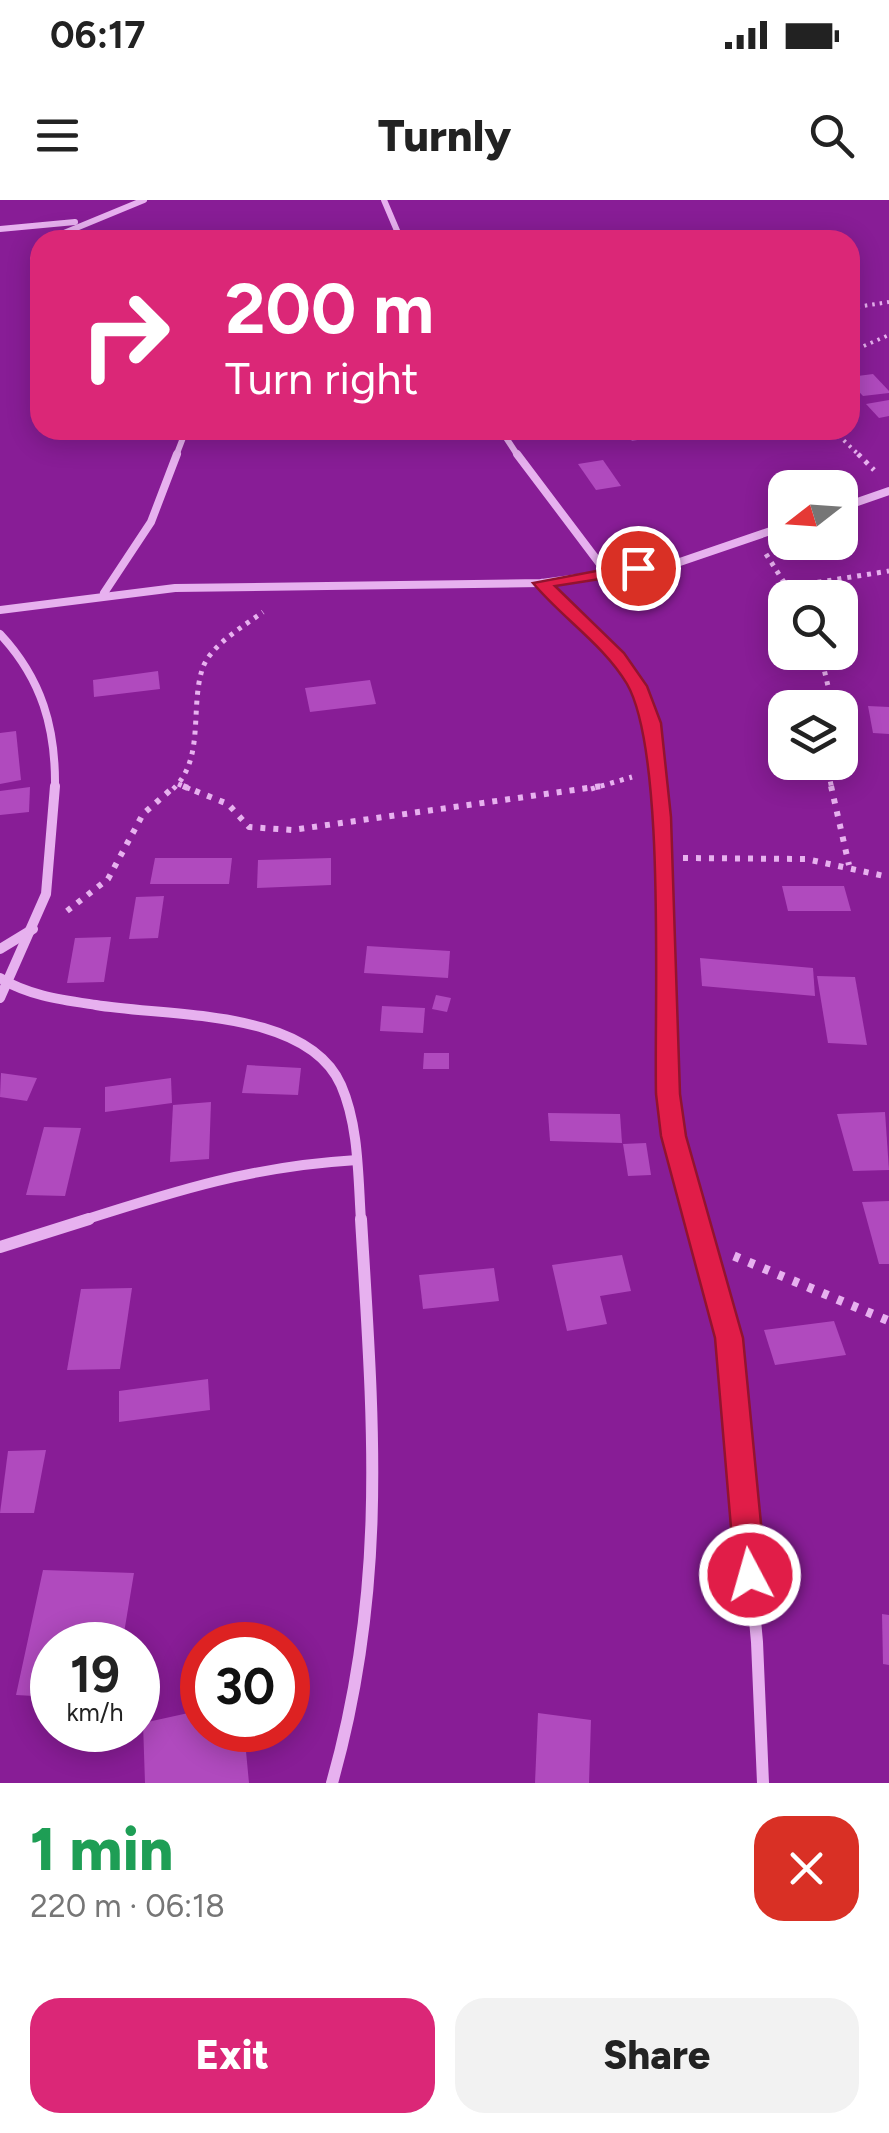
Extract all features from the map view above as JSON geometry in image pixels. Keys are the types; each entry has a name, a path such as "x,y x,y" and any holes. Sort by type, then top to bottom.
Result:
{"street":[{"path":"66,230 144,200"},
{"path":"384,200 397,230"},
{"path":"0,229 86,220"},
{"path":"104,594 151,522 182,440"},
{"path":"507,440 548,501 606,572"},
{"path":"858,502 889,491"},
{"path":"0,610 104,594 300,585 542,583 670,564 768,531"},
{"path":"542,583 618,658 638,686 651,723 662,857 668,1094 674,1136 729,1338 757,1642 763,1783"},
{"path":"0,634 26,660 43,689 55,756 46,895 34,928 3,980 0,998"},
{"path":"0,949 34,928"},
{"path":"3,980 60,999 246,1022 308,1043 323,1055 342,1085 352,1116 356,1160 373,1552 362,1659 332,1783"},
{"path":"0,1246 217,1178 284,1164 356,1160"}],"path":[{"path":"860,306 889,302"},
{"path":"860,348 889,335"},
{"path":"843,440 878,473"},
{"path":"754,536 783,580"},
{"path":"832,580 889,571"},
{"path":"34,928 71,909 108,879 142,814 178,784 190,766 202,667 227,639 300,585"},
{"path":"178,784 228,804 249,828 284,830 431,807 591,791 632,778 655,763"},
{"path":"830,780 849,865"},
{"path":"662,857 806,860 849,865 889,877"},
{"path":"705,1243 889,1321"}],"building":[{"path":"873,374 889,393 863,396 860,376"},
{"path":"889,400 889,416 879,418 866,404"},
{"path":"603,460 621,486 596,490 578,464"},
{"path":"158,671 160,689 94,697 93,680"},
{"path":"370,680 376,704 310,712 305,688"},
{"path":"868,706 889,707 889,734 873,733"},
{"path":"16,731 21,780 0,784 0,733"},
{"path":"30,787 29,812 0,815 0,791"},
{"path":"155,858 232,858 229,884 150,884"},
{"path":"331,858 331,885 257,888 258,860"},
{"path":"782,886 844,886 851,911 788,911"},
{"path":"164,896 158,938 129,939 136,897"},
{"path":"111,937 104,982 67,983 75,938"},
{"path":"367,946 450,951 448,978 364,973"},
{"path":"700,958 813,968 815,996 702,986"},
{"path":"817,976 855,977 867,1045 828,1043"},
{"path":"436,995 451,998 447,1012 432,1009"},
{"path":"382,1006 425,1008 423,1033 380,1031"},
{"path":"424,1053 449,1053 449,1069 423,1069"},
{"path":"247,1065 301,1068 298,1095 242,1093"},
{"path":"1,1073 37,1078 27,1101 0,1097"},
{"path":"171,1078 172,1103 105,1112 105,1087"},
{"path":"211,1102 209,1159 170,1162 173,1105"},
{"path":"885,1112 889,1170 853,1171 837,1114"},
{"path":"548,1113 620,1114 622,1143 550,1141"},
{"path":"44,1127 81,1128 65,1196 26,1195"},
{"path":"646,1143 651,1175 628,1176 623,1144"},
{"path":"889,1201 889,1264 879,1264 862,1202"},
{"path":"622,1255 631,1291 600,1296 607,1324 567,1331 552,1265"},
{"path":"494,1268 499,1301 423,1309 419,1275"},
{"path":"132,1288 120,1369 67,1370 81,1289"},
{"path":"834,1321 846,1355 775,1365 764,1330"},
{"path":"208,1379 210,1410 119,1422 119,1391"},
{"path":"46,1450 34,1513 0,1513 8,1451"},
{"path":"43,1570 134,1573 126,1622 32,1622"},
{"path":"882,1614 889,1615 889,1665 883,1664"},
{"path":"30,1630 30,1696 16,1695"},
{"path":"538,1713 591,1720 589,1783 535,1783"},
{"path":"180,1715 180,1752 246,1752 249,1783 145,1783 144,1752 160,1752 160,1719"}],"route":[{"path":"638,568 542,583 618,658 638,686 651,723 661,817 668,1094 683,1172 729,1338 750,1575"}]}
